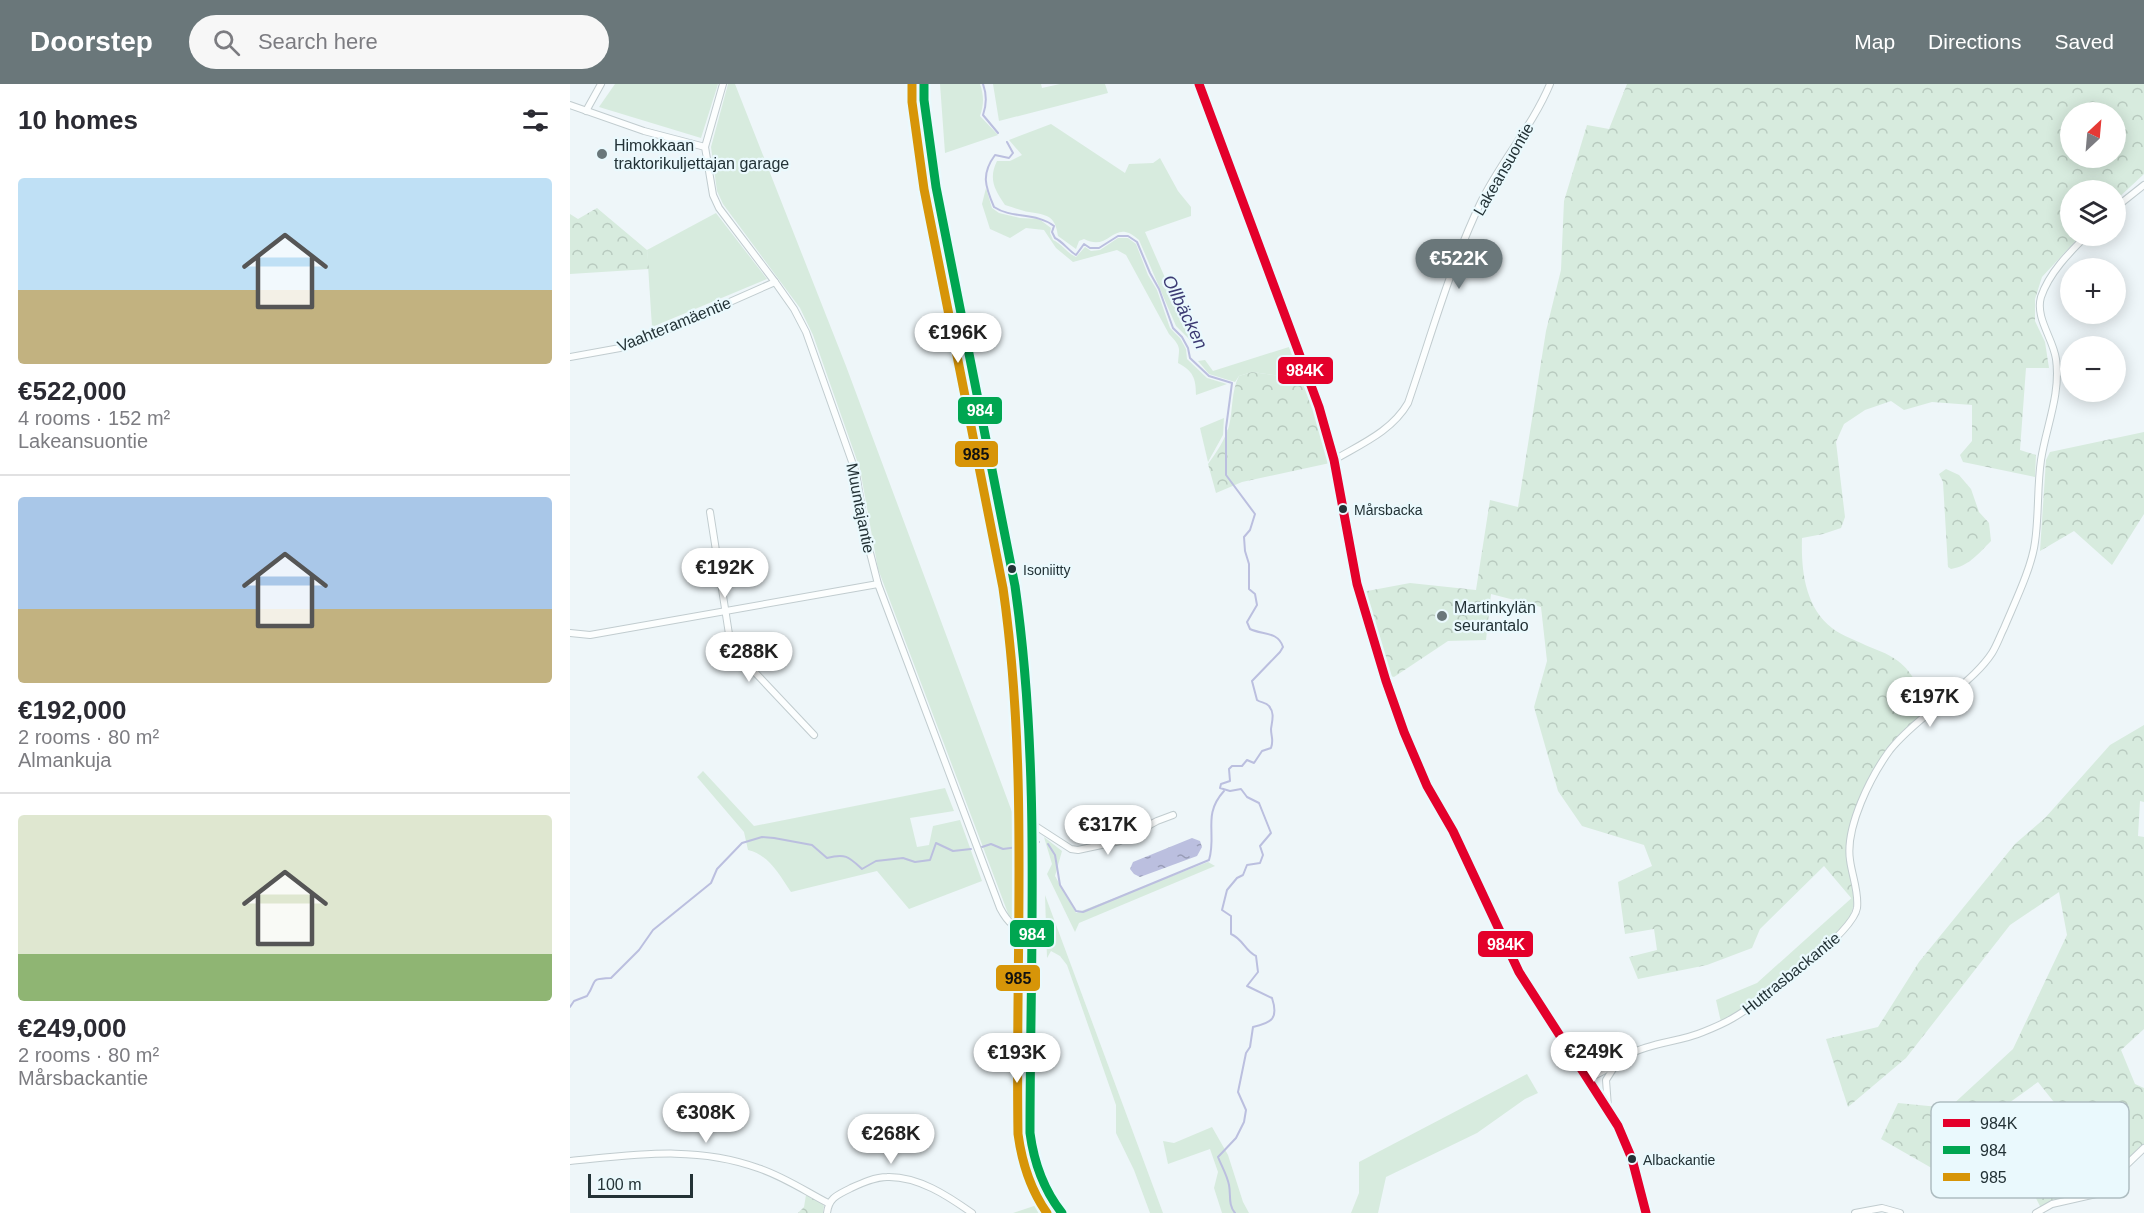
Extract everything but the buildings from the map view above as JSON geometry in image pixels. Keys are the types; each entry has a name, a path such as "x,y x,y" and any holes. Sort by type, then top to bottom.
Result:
{"street":[{"path":"586,111 602,84"},
{"name":"Muuntajantie","path":"723,84 705,147 713,195 719,208 794,309 806,332 850,449 861,493 867,541 878,584 1000,908 1010,925 1021,929 1031,929"},
{"path":"924,84 924,100 936,186 1022,632 1029,706 1031,1147 1035,1166 1043,1184 1062,1213"},
{"path":"1199,84 1319,407 1334,460 1357,584 1404,732 1426,786 1453,831 1519,972 1608,1109 1632,1159 1646,1213"},
{"name":"Lakeansuontie","path":"1334,460 1389,427 1401,415 1408,403 1458,257 1481,202 1542,103 1550,84"},
{"path":"570,105 644,130 705,147"},
{"path":"2126,199 2144,185"},
{"name":"Huttrasbackantie","path":"1588,1078 1603,1073 1631,1054 1699,1034 1732,1019 1791,977 1842,931 1854,917 1857,910 1857,896 1849,859 1849,844 1864,797 1877,770 1905,733 1948,698 1993,652 2018,595 2035,543 2041,458 2055,395 2054,348 2040,313 2040,304 2048,282 2078,246"},
{"name":"Vaahteramäentie","path":"570,357 620,348 646,339 775,282"},
{"path":"710,512 731,647 814,735"},
{"path":"570,633 590,634 878,584"},
{"path":"1031,827 1046,832 1071,849 1078,850 1120,841 1173,815"},
{"path":"1608,1109 1606,1080 1615,1065"},
{"path":"2129,1162 2144,1148"},
{"path":"570,1161 646,1153 693,1154 726,1159 757,1167 828,1203"},
{"path":"828,1203 849,1189 885,1176 918,1183 949,1198 972,1213"},
{"path":"2036,1213 2052,1204 2078,1198"},
{"path":"827,1213 828,1203"},
{"path":"1855,1213 1882,1208 1900,1213"}],"green space":[{"path":"615,84 718,84 701,138 599,107"},
{"path":"728,84 735,84 846,366 1018,828 1026,841 1026,920 1018,921 1009,916 878,569 860,469 813,335 800,308 723,204 717,191 711,147"},
{"path":"940,84 980,84 983,100 980,116 998,135 945,153"},
{"path":"993,84 1041,84 1042,88 1060,84 1105,84 1108,93 999,121"},
{"path":"1627,84 2144,84 2144,174 2126,191 2126,180 2060,180 2060,246 2071,246 2042,277 2035,299 2035,321 2045,342 2049,368 2026,368 2020,450 2036,455 2035,477 1963,462 1960,455 1972,441 1972,405 1932,402 1904,410 1891,401 1865,410 1844,424 1836,442 1845,517 1841,528 1802,538 1802,563 1810,599 1823,619 1835,630 1890,656 1904,666 1931,706 1906,730 1886,754 1869,781 1855,814 1847,851 1855,895 1852,899 1824,866 1760,929 1752,948 1707,965 1638,979 1629,957 1657,950 1654,929 1625,934 1618,882 1652,866 1644,845 1582,826 1558,791 1534,707 1547,661 1541,607 1491,594 1486,640 1448,641 1394,677 1387,675 1362,592 1410,583 1476,590 1490,500 1518,507 1546,331 1561,270 1564,201 1587,125 1609,129"},
{"path":"1051,124 1125,173 1129,164 1153,163 1160,158 1178,191 1191,207 1191,216 1145,232 1194,344 1176,326 1139,240 1123,232 1100,242 1084,239 1079,241 1076,249 1058,236 1055,224 1049,217 1005,205 1001,200 993,179 994,167 997,161 1010,161 1022,155 1009,140"},
{"path":"986,188 992,208 999,213 1020,218 1039,219 1051,228 1050,233 1053,240 1076,257 1085,247 1091,251 1100,250 1118,238 1128,238 1136,244 1148,275 1157,290 1170,328 1180,338 1186,349 1187,359 1207,378 1227,384 1196,395 1193,376 1178,363 1178,345 1169,334 1126,255 1117,250 1073,262 1056,248 1044,230 1026,228 1010,238 990,229 982,204"},
{"path":"597,208 647,250 649,269 570,274 570,214 578,219"},
{"path":"716,213 767,279 652,327 647,250"},
{"path":"1289,347 1301,379 1252,372 1239,376 1235,382 1209,374 1198,361 1205,360 1213,371"},
{"path":"1252,372 1301,379 1316,414 1330,463 1242,482 1216,493 1208,464 1227,431 1239,376"},
{"path":"1224,418 1223,435 1208,462 1200,428"},
{"path":"2144,432 2144,514 2112,565 2074,531 2040,551 2046,460 2050,452"},
{"path":"1946,469 1959,475 1971,489 1979,512 1989,523 1991,541 1968,562 1951,569 1948,567 1943,482 1939,474"},
{"path":"2144,725 2144,802 2140,801 2138,836 2144,837 2144,1029 2121,1050 2135,1084 2144,1088 2144,1148 2129,1164 2129,1102 2054,1102 2038,1082 2010,1102 1956,1102 2013,1049 2067,935 2059,892 2010,925 1906,1058 1848,1107 1826,1039 1878,1027 1919,962 2015,844 2045,818 2110,745"},
{"path":"703,771 754,826 945,788 954,811 910,818 917,847 929,845 933,826 960,820 982,881 909,909 877,871 791,892 768,861 748,850 744,832 697,777"},
{"path":"1044,837 1062,851 1055,876 1076,913 1208,862 1215,866 1079,923 1075,932 1047,874 1052,864"},
{"path":"1045,895 1163,1213 1150,1213 1134,1170 1116,1133 1116,1105 1067,965 1060,956 1051,951 1047,958"},
{"path":"1855,895 1851,914 1841,930 1756,1000 1721,1022 1716,1000 1757,983"},
{"path":"1527,1074 1538,1093 1525,1099 1477,1133 1386,1177 1378,1213 1351,1213 1359,1193 1359,1162"},
{"path":"1898,1103 1931,1106 1931,1168 1881,1139"},
{"path":"1212,1127 1228,1155 1243,1202 1249,1213 1222,1213 1214,1188 1218,1172 1210,1149 1168,1164 1163,1141 1174,1143"},
{"path":"806,1195 820,1201 824,1206 823,1213 798,1213 804,1207"},
{"path":"2036,1198 2072,1198 2072,1200 2042,1210"},
{"path":"1046,1202 1055,1213 1013,1213"}],"water":[{"path":"1192,838 1200,841 1202,847 1197,856 1140,877 1130,869 1133,862"}],"waterway":[{"name":"Ollbäcken","path":"983,84 986,100 983,115 998,133"},
{"name":"Ollbäcken","path":"1007,142 1013,153 1009,158 995,155 986,174 988,193 994,207 1008,213 1040,219 1054,226 1052,232 1055,238 1076,255 1084,244 1090,248 1099,248 1118,236 1128,236 1137,242 1159,289 1173,328 1182,337 1190,358 1209,376 1232,383 1226,428 1226,475 1255,514 1250,530 1244,537 1249,564 1249,589 1255,594 1257,605 1247,622 1250,629 1274,636 1283,647 1252,681 1257,700 1268,705 1272,711 1271,748 1262,751 1254,763 1247,760 1242,766 1232,766 1229,769 1230,781 1221,784 1220,788 1230,791 1241,789 1247,797 1259,803 1271,833 1260,846 1263,855 1260,863 1247,865 1243,875 1237,878 1227,890 1222,910 1231,916 1231,934 1256,956 1258,972 1247,986 1272,998 1275,1011 1269,1022 1253,1027 1238,1092 1246,1110 1244,1122 1236,1138 1218,1157 1228,1181 1235,1213"},
{"path":"1048,844 1055,855 1060,885 1076,911 1083,912 1209,860 1212,817 1217,800 1224,791"},
{"path":"570,1007 574,1001 587,996 594,981 611,978 639,950 653,930 711,883 717,869 742,843 762,837 812,845 827,858 847,857 862,869 876,861 903,858 915,862 930,860 936,843 953,851 971,849"},
{"path":"982,847 991,844 1003,849 1025,846"}],"transit line":[{"name":"985","path":"912,84 912,102 924,189 1003,588 1011,656 1018,792 1018,1134 1028,1175 1047,1213"},
{"name":"984","path":"924,84 924,100 936,187 1015,586 1023,654 1031,791 1030,1133 1040,1175 1062,1213"},
{"name":"984K","path":"1199,84 1319,407 1334,460 1357,584 1404,732 1427,786 1453,831 1519,972 1618,1126 1632,1159 1646,1213"}],"place":[{"name":"Himokkaan traktorikuljettajan garage","path":"602,154"},
{"name":"Mårsbacka","path":"1343,509"},
{"name":"Isoniitty","path":"1012,569"},
{"name":"Martinkylän seurantalo","path":"1442,616"},
{"name":"Albackantie","path":"1632,1159"}]}
